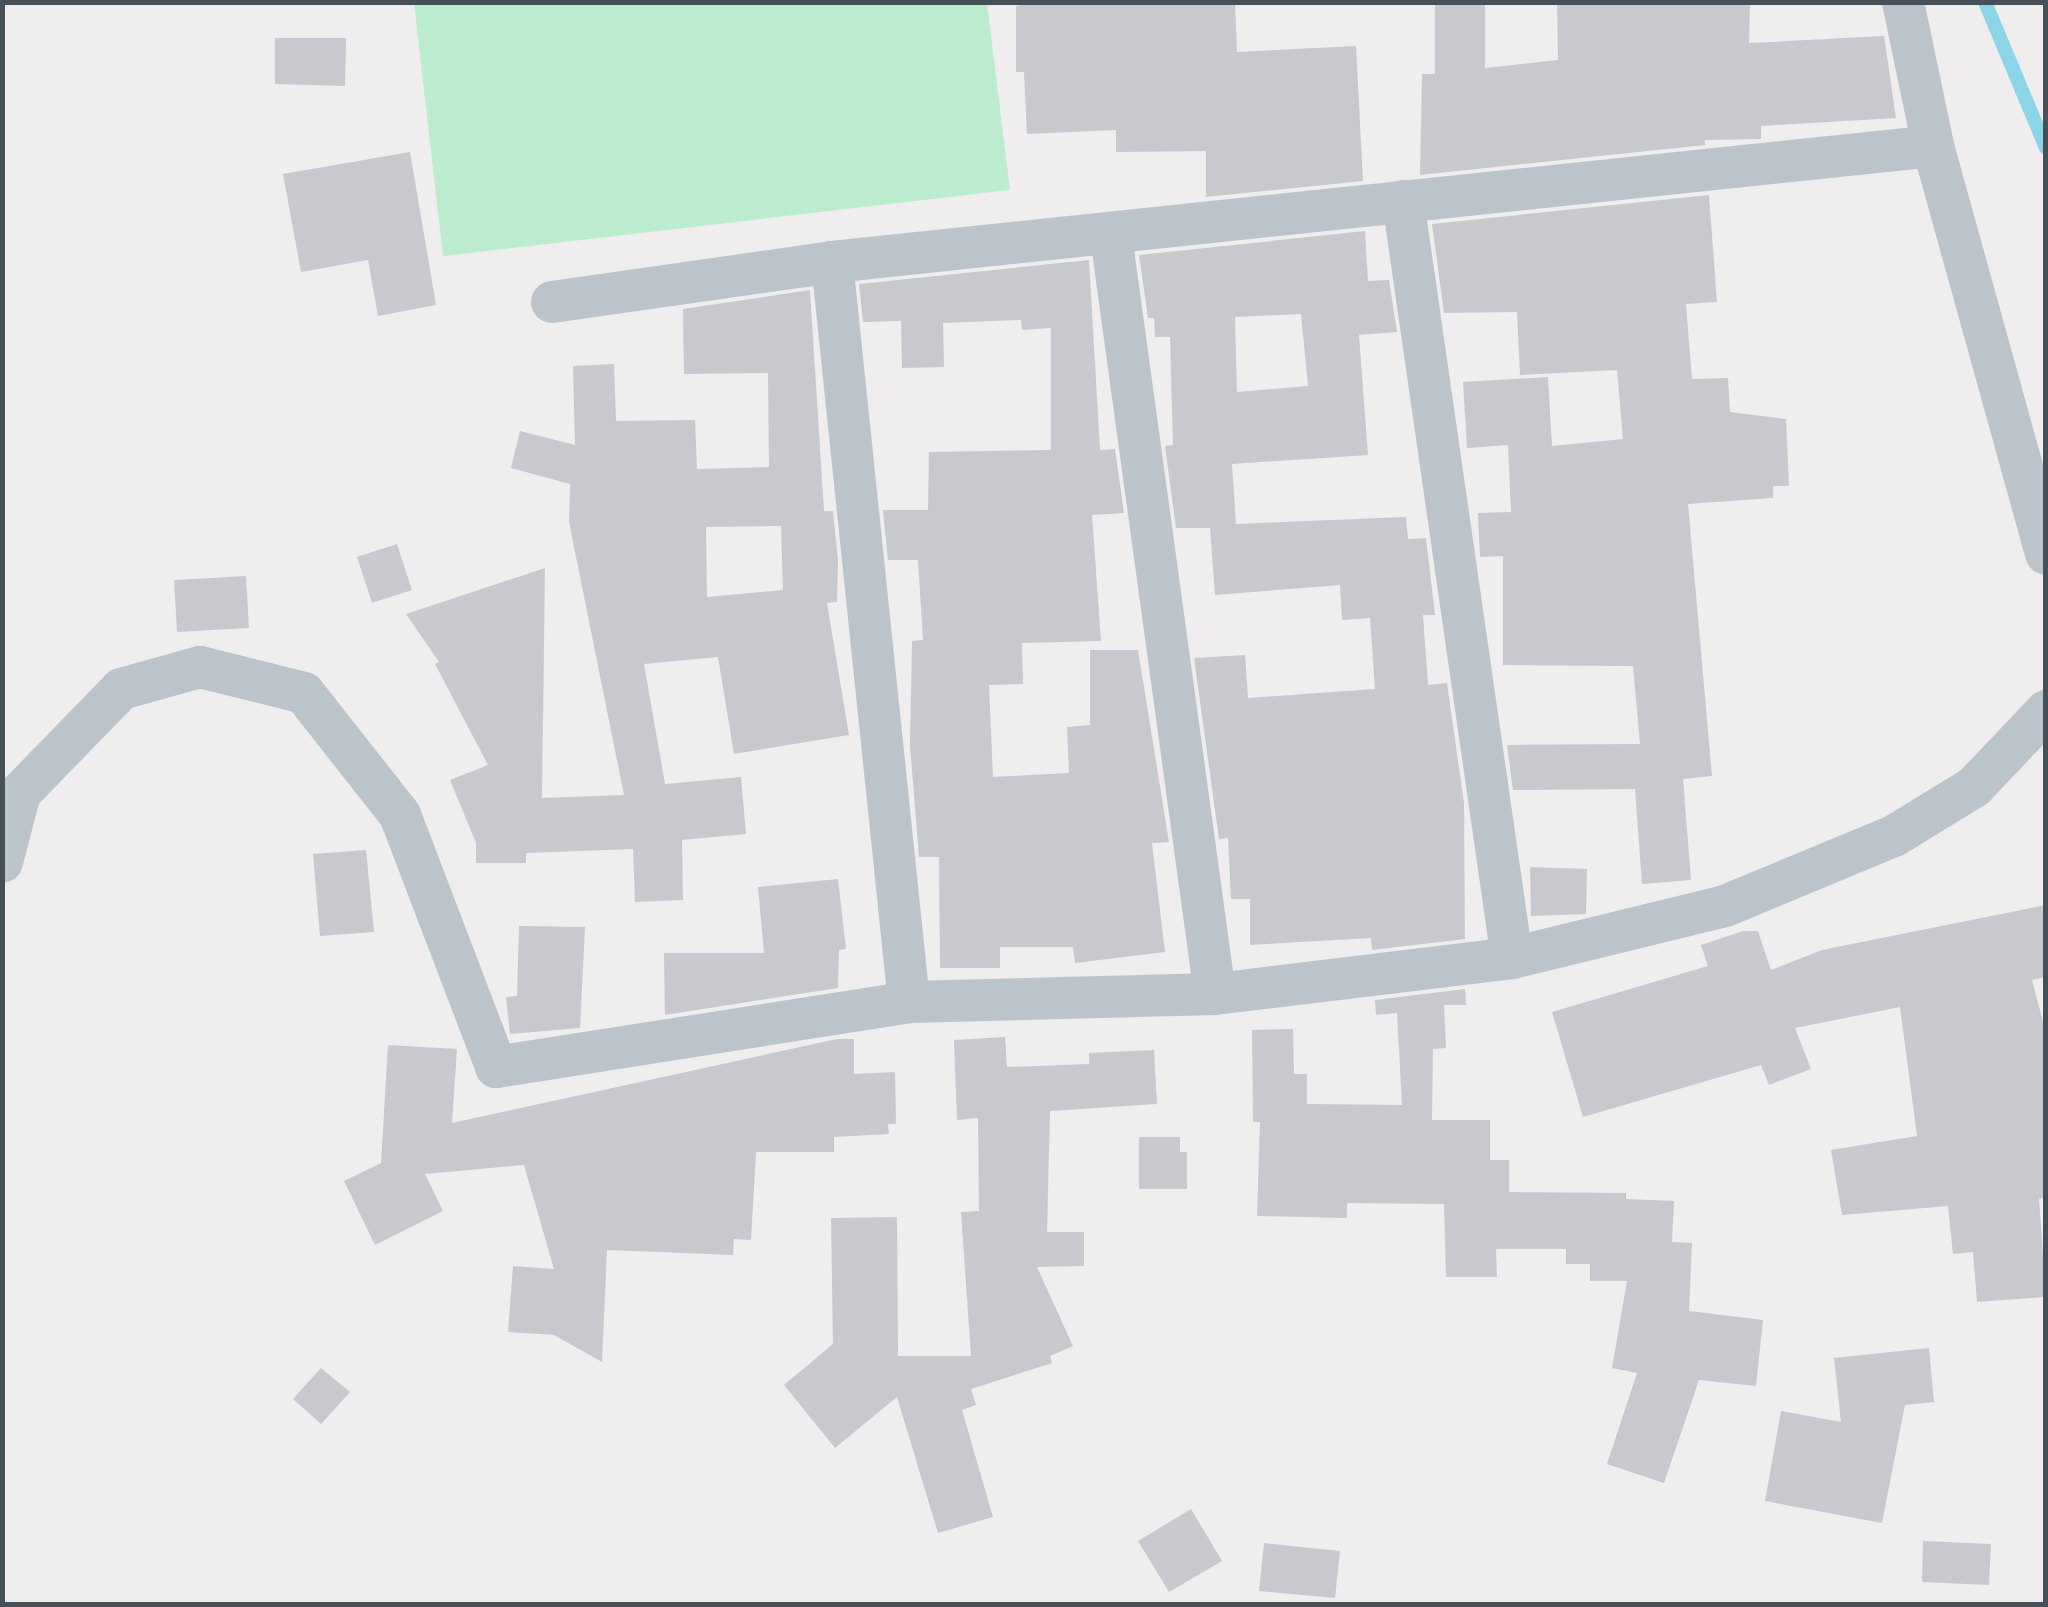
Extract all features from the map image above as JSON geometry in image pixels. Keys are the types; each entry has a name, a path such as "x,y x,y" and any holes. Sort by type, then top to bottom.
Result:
{"street":[{"path":"1904,2 1933,146 2046,554"},
{"path":"552,302 832,262 1111,236 1933,146"},
{"path":"1404,201 1512,958"},
{"path":"1111,236 1215,994"},
{"path":"832,262 909,1002"},
{"path":"2,862 20,793 121,689 200,667 304,693 400,814 496,1067 909,1002 1215,994 1512,958 1724,906 1894,836 1974,787 2046,711"}],"green space":[{"path":"414,3 987,3 1010,190 443,256"}],"building":[{"path":"1034,2 1235,2 1237,52 1356,46 1363,181 1206,197 1206,151 1116,152 1116,130 1027,134 1024,72 1016,72 1016,6"},
{"path":"1435,2 1485,2 1485,68 1558,60 1557,2 1750,2 1749,43 1884,36 1896,118 1761,126 1761,139 1705,140 1705,145 1420,175 1422,74 1435,74"},
{"path":"275,38 346,38 345,86 275,84"},
{"path":"410,152 436,305 378,316 368,260 301,272 283,174"},
{"path":"1709,195 1717,302 1686,304 1692,379 1728,378 1730,412 1786,419 1789,486 1773,486 1773,498 1688,504 1712,776 1683,779 1691,880 1642,884 1635,789 1513,790 1507,745 1640,744 1633,666 1503,665 1503,556 1480,557 1478,513 1511,512 1508,445 1467,448 1463,382 1548,377 1552,446 1623,439 1617,370 1520,375 1517,312 1444,313 1432,224"},
{"path":"1365,231 1368,281 1389,280 1397,332 1359,335 1368,455 1232,464 1236,524 1406,517 1408,539 1426,538 1435,615 1423,615 1428,685 1447,683 1464,803 1465,939 1372,950 1371,938 1250,945 1250,899 1231,899 1228,838 1219,839 1194,658 1245,655 1248,698 1375,689 1370,618 1342,620 1340,585 1215,595 1210,528 1176,528 1165,446 1173,445 1170,337 1155,337 1154,318 1148,318 1139,255","holes":["1301,314 1308,386 1237,392 1235,317"]},
{"path":"1089,260 1100,450 1115,449 1124,513 1092,515 1101,641 1022,643 1023,684 989,685 993,777 1069,773 1067,727 1090,725 1090,650 1138,650 1169,842 1152,843 1165,952 1075,963 1073,947 1000,947 1000,968 940,968 939,857 919,857 910,746 912,641 923,640 918,560 888,560 883,510 928,510 929,452 1051,450 1051,328 1022,330 1021,320 943,323 944,367 902,368 901,321 863,322 859,284"},
{"path":"810,290 824,511 833,511 838,560 837,602 827,603 849,735 734,754 718,657 644,664 665,784 741,777 746,834 682,840 683,900 635,902 633,849 526,853 526,863 476,863 476,843 450,780 488,765 435,664 439,662 406,614 545,568 542,798 624,795 569,522 570,484 511,468 520,431 575,445 573,366 614,364 616,421 695,420 697,469 769,467 768,373 684,374 683,309","holes":["781,526 783,590 707,597 706,527"]},
{"path":"397,544 412,590 372,603 357,557"},
{"path":"246,576 249,628 177,632 174,580"},
{"path":"366,850 374,932 320,936 313,854"},
{"path":"1530,867 1587,869 1586,914 1531,916"},
{"path":"838,879 846,949 839,950 838,988 665,1015 664,953 764,953 758,887"},
{"path":"2046,905 2046,977 2032,980 2046,1033 2046,1197 2039,1199 2046,1297 1977,1302 1973,1252 1953,1254 1948,1206 1842,1215 1831,1150 1917,1136 1900,1007 1795,1028 1811,1069 1769,1085 1761,1065 1583,1117 1552,1012 1708,966 1701,945 1743,931 1758,931 1771,970 1822,950"},
{"path":"519,926 585,927 580,1028 510,1034 506,997 517,996"},
{"path":"1465,989 1466,1005 1444,1005 1446,1048 1433,1049 1432,1120 1490,1120 1490,1160 1509,1160 1509,1192 1626,1193 1626,1199 1674,1201 1672,1242 1692,1243 1689,1311 1763,1320 1756,1386 1699,1380 1664,1483 1607,1464 1637,1373 1612,1368 1627,1281 1590,1281 1590,1264 1566,1264 1566,1249 1496,1249 1497,1277 1446,1277 1444,1204 1347,1203 1347,1218 1257,1216 1260,1122 1253,1122 1252,1030 1293,1029 1294,1074 1307,1074 1307,1104 1402,1105 1397,1013 1376,1015 1375,1000"},
{"path":"1005,1037 1007,1067 1089,1064 1089,1053 1154,1050 1157,1104 1050,1111 1047,1232 1084,1232 1084,1266 1037,1267 1073,1346 1050,1356 1052,1363 971,1389 976,1405 962,1410 993,1517 938,1533 897,1397 835,1448 784,1385 833,1344 831,1218 897,1217 898,1356 971,1356 961,1212 979,1211 978,1118 957,1120 954,1040"},
{"path":"837,1039 854,1039 854,1074 895,1072 896,1124 888,1124 889,1134 834,1137 834,1152 756,1152 751,1240 734,1239 733,1255 607,1250 602,1362 554,1335 508,1332 513,1266 554,1269 524,1165 425,1174 443,1211 375,1245 344,1181 381,1163 388,1045 457,1049 452,1123"},
{"path":"1139,1137 1180,1137 1180,1152 1187,1152 1187,1189 1139,1189"},
{"path":"1929,1348 1934,1402 1905,1405 1882,1523 1765,1501 1781,1411 1841,1422 1834,1358"},
{"path":"321,1368 350,1392 321,1424 293,1399"},
{"path":"1191,1509 1222,1561 1169,1592 1138,1541"},
{"path":"1923,1541 1991,1544 1989,1585 1922,1582"},
{"path":"1264,1543 1340,1551 1335,1598 1259,1591"}],"waterway":[{"path":"1985,2 2046,148"}]}
